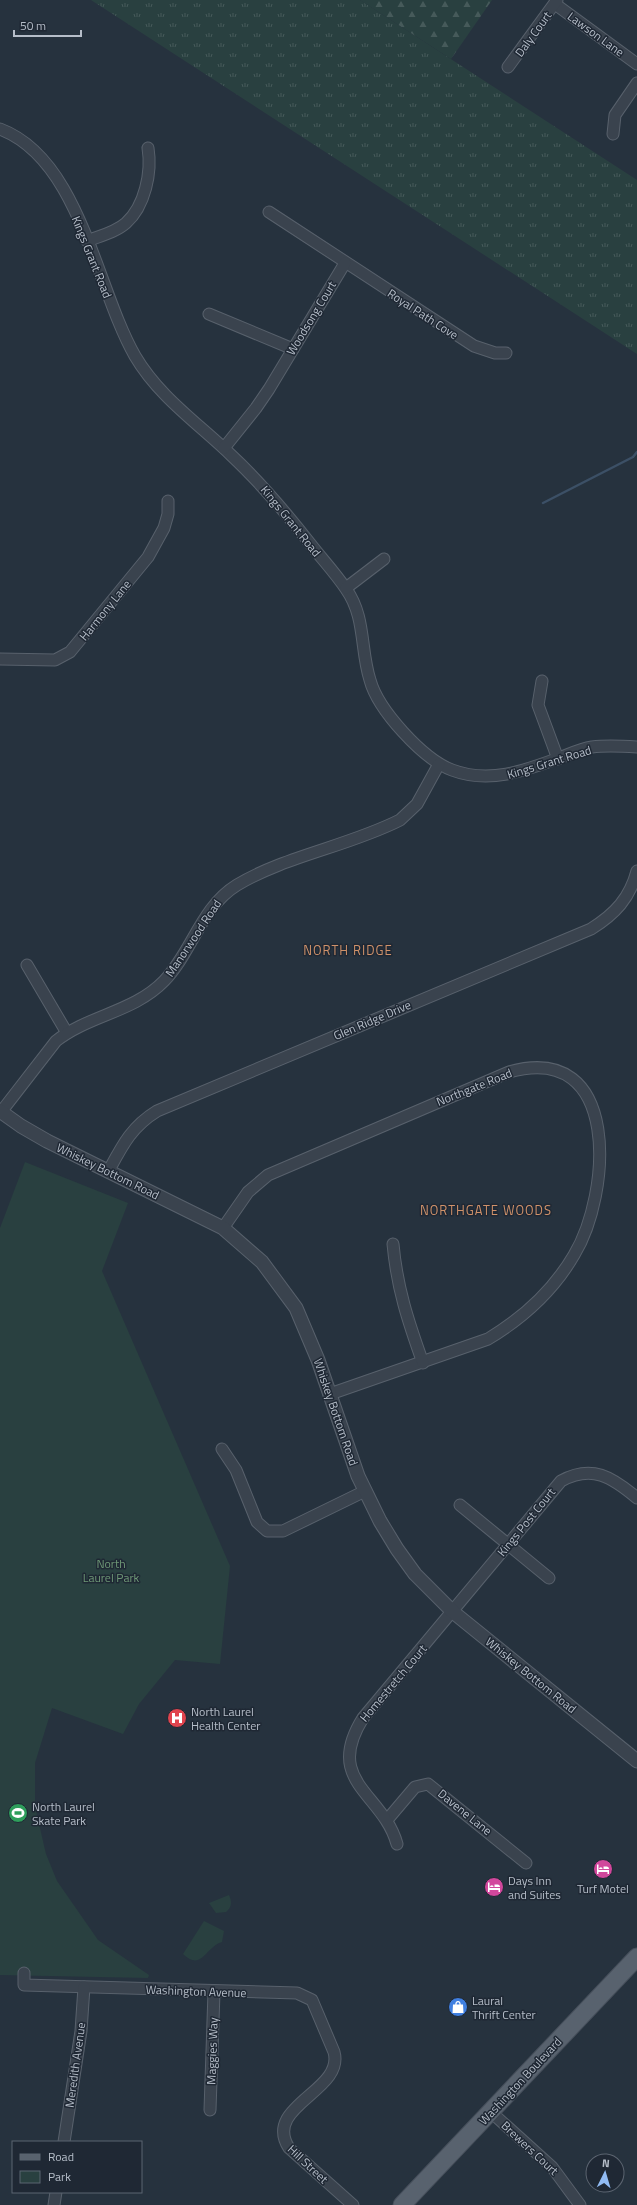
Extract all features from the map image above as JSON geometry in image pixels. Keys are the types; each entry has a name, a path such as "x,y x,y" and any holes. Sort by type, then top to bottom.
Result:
{"main road":[{"name":"Washington Boulevard","path":"402,2205 637,1957"}],"street":[{"name":"Lawson Lane","path":"556,2 637,64"},
{"name":"Daly Court","path":"508,67 556,2"},
{"path":"612,134 615,115 637,83"},
{"name":"Kings Grant Road","path":"0,129 22,141 48,164 66,194 87,241 112,307 136,357 171,401 224,448 270,494 346,588 359,614 369,678 373,689 380,702 414,744 439,764 453,771 486,777 518,773 592,747 637,748"},
{"path":"87,241 126,223 139,205 150,167 148,148"},
{"path":"269,212 345,263"},
{"name":"Woodsong Court","path":"224,448 256,408 345,263"},
{"name":"Royal Path Cove","path":"345,263 474,346 495,353 506,353"},
{"path":"209,314 293,349"},
{"name":"Harmony Lane","path":"0,659 54,660 70,652 148,557 164,528 168,514 168,502"},
{"path":"346,588 384,559"},
{"path":"542,681 538,705 558,759"},
{"name":"Manorwood Road","path":"1,1112 48,1050 66,1033 128,1007 164,981 183,956 216,902 236,886 264,872 400,820 417,804 439,764"},
{"name":"Glen Ridge Drive","path":"108,1172 131,1131 145,1118 157,1111 591,929 618,909 629,895 637,871"},
{"path":"27,965 66,1033"},
{"name":"Northgate Road","path":"222,1228 248,1192 268,1175 509,1072 521,1068 543,1068 562,1073 584,1090 592,1103 598,1126 600,1157 594,1206 586,1232 575,1255 544,1296 508,1327 488,1339 423,1363 330,1394"},
{"name":"Whiskey Bottom Road","path":"1,1112 47,1141 222,1228 262,1262 296,1308 308,1335 365,1491 397,1549 431,1591 453,1612 637,1761"},
{"path":"393,1244 396,1273 404,1308 423,1363"},
{"path":"222,1449 236,1470 257,1522 267,1531 282,1531 365,1491"},
{"name":"Kings Post Court","path":"453,1612 552,1489 572,1474 597,1473 607,1476 620,1483 637,1498"},
{"path":"460,1505 549,1578"},
{"name":"Homestretch Court","path":"397,1844 387,1820 362,1791 354,1778 350,1755 356,1730 363,1718 453,1612"},
{"name":"Davene Lane","path":"387,1820 414,1787 428,1784 526,1863"},
{"name":"Washington Avenue","path":"24,1973 24,1985 297,1994 305,1996 312,2000 316,2008 336,2060"},
{"name":"Meredith Avenue","path":"64,2141 81,2031 84,1987"},
{"name":"Maggies Way","path":"210,2110 214,1992"},
{"name":"Hill Street","path":"336,2060 330,2074 288,2117 283,2129 283,2137 289,2148 353,2205"},
{"name":"Brewers Court","path":"491,2112 552,2167 580,2205"},
{"path":"54,2205 56,2193"}],"green space":[{"path":"91,0 360,0 637,180 637,354"},
{"path":"360,0 492,0 451,59"},
{"name":"North Laurel Park","path":"25,1162 128,1203 102,1271 230,1566 220,1664 175,1660 139,1704 123,1734 52,1708 35,1763 35,1807 46,1854 57,1881 98,1940 149,1975 148,1978 0,1975 0,1228"},
{"path":"229,1895 231,1902 229,1908 226,1912 216,1913 209,1903"},
{"path":"204,1921 224,1931 222,1942 216,1945 203,1957 195,1960 189,1959 183,1954"}],"waterway":[{"path":"543,503 633,457 637,452"}],"place":[{"name":"North Laurel Health Center","path":"177,1718"},
{"name":"North Laurel Skate Park","path":"18,1813"},
{"name":"Turf Motel","path":"603,1869"},
{"name":"Days Inn and Suites","path":"494,1887"},
{"name":"Laural Thrift Center","path":"458,2007"}],"district":[{"name":"NORTH RIDGE","path":"348,950"},
{"name":"NORTHGATE WOODS","path":"486,1210"}]}
